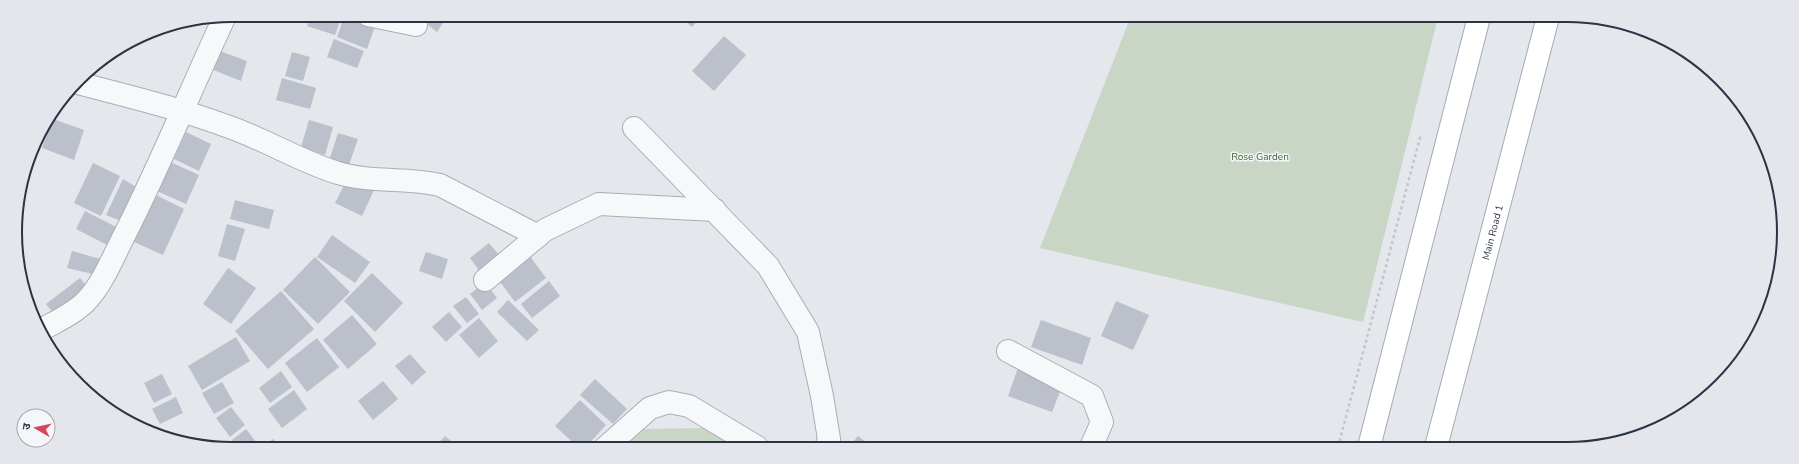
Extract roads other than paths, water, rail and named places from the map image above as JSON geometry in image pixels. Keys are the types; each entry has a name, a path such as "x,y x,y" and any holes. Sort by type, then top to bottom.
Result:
{"main road":[{"path":"1370,442 1479,22"},
{"name":"Main Road 1","path":"1437,442 1547,22"}],"street":[{"path":"45,328 68,315 88,300 100,281 152,181 181,110 222,22"},
{"path":"402,22 416,25"},
{"path":"84,84 181,110 233,128 338,173 366,179 424,181 440,185 538,236"},
{"path":"634,128 768,266 808,332 822,396 829,439 828,442"},
{"path":"485,280 545,230 599,204 714,210"},
{"path":"1008,351 1092,396 1102,422 1093,442"},
{"path":"612,442 650,408 669,402 689,406 749,442"}],"park label":[{"name":"Rose Garden","path":"1260,156"}]}
